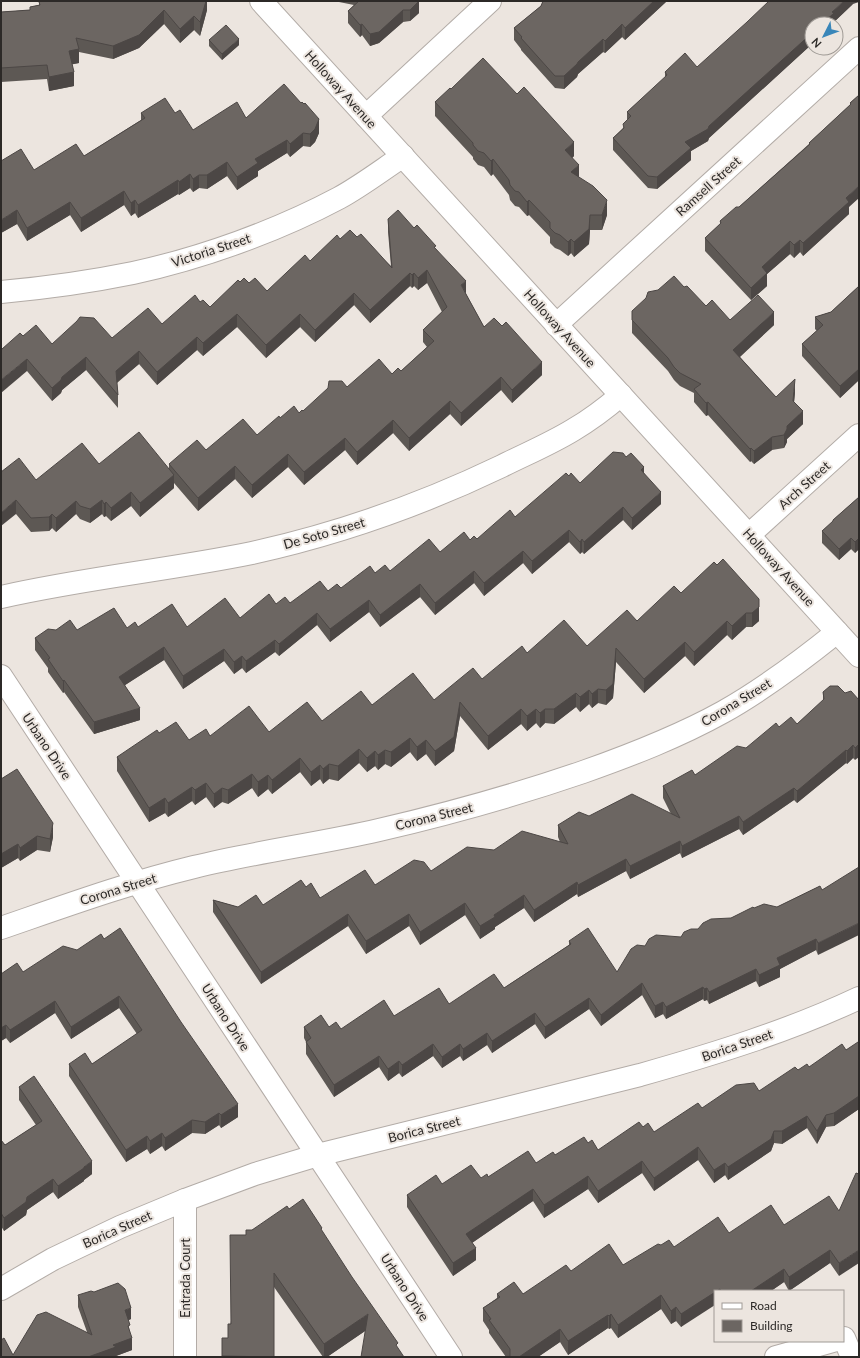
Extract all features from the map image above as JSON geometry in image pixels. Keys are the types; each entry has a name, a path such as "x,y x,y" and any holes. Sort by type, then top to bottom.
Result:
{"street":[{"name":"Holloway Avenue","path":"261,1 859,656"},
{"path":"366,116 490,1"},
{"name":"Ramsell Street","path":"556,325 859,48"},
{"name":"Victoria Street","path":"1,292 45,288 133,273 179,261 222,247 307,214 341,197 402,156"},
{"name":"De Soto Street","path":"1,597 47,587 191,564 253,552 364,522 423,501 479,477 531,452 572,431 621,396"},
{"name":"Arch Street","path":"749,535 859,435"},
{"name":"Corona Street","path":"1,928 137,882 196,867 378,830 448,813 500,799 619,759 674,737 725,711 771,682 837,632"},
{"name":"Urbano Drive","path":"1,676 451,1357"},
{"name":"Borica Street","path":"1,1289 53,1259 120,1226 254,1174 318,1155 640,1075 690,1061 795,1025 859,998"},
{"name":"Entrada Court","path":"185,1200 185,1357"},
{"path":"776,1357 842,1342"}],"building":[{"path":"206,1 200,22 194,16 180,29 164,10 139,35 113,46 76,38 79,49 69,51 74,72 49,77 47,65 1,68 1,12 30,10 30,7 40,5 39,2"},
{"path":"359,1 419,1 410,10 403,10 379,32 370,34 348,11"},
{"path":"543,1 654,1 625,28 622,24 605,41 603,39 564,76 555,76 514,28 541,6"},
{"path":"769,1 844,1 832,12 834,13 831,16 804,16 804,40 709,126 708,129 685,142 691,148 657,177 648,176 613,138 624,128 623,124 631,116 627,112 667,75 665,72 685,53 697,67"},
{"path":"226,25 239,39 222,54 209,40"},
{"path":"483,58 517,94 524,87 574,142 565,150 579,165 571,172 593,186 607,200 602,215 590,215 589,229 574,242 571,239 568,242 550,228 550,222 529,200 527,202 519,192 515,191 510,185 509,180 493,159 491,161 484,153 478,151 473,143 435,102 450,88 451,89"},
{"path":"284,84 301,103 305,103 319,119 315,129 310,134 303,133 290,144 287,140 255,159 258,163 237,177 227,162 207,175 199,175 193,179 190,174 179,182 178,180 138,205 135,200 131,203 124,191 81,218 70,202 27,228 17,210 1,220 1,161 21,149 34,170 76,144 84,156 145,118 141,113 165,98 175,113 180,110 193,130 237,102 246,118"},
{"path":"859,95 859,186 846,198 849,202 803,243 800,240 794,245 790,241 762,267 767,273 751,288 705,238 721,223 720,221 736,207 739,207 810,144 809,143"},
{"path":"398,210 414,228 417,225 436,246 434,247 466,281 461,285 484,327 494,318 502,326 506,322 542,362 512,390 501,377 461,413 450,401 409,438 393,420 357,452 345,438 304,472 288,454 252,485 235,466 198,498 169,464 197,440 206,450 243,419 257,435 279,416 280,418 294,406 299,413 302,410 303,411 328,388 329,381 342,381 347,387 379,359 392,374 398,368 401,371 434,341 423,330 447,307 427,270 418,278 414,273 412,275 410,273 370,310 354,293 315,330 300,314 266,345 237,314 203,343 197,337 157,372 139,351 116,371 118,395 86,357 62,377 61,380 52,388 27,359 1,380 1,348 2,349 20,333 23,336 36,325 52,344 80,317 94,318 112,338 148,308 162,324 195,295 200,302 203,300 210,307 238,280 240,282 244,278 249,283 255,278 267,291 305,255 310,261 337,235 340,239 350,230 357,237 361,234 392,268 388,219"},
{"path":"674,276 684,287 687,286 706,306 712,300 730,320 758,295 774,312 733,350 776,397 795,379 793,401 803,411 787,426 784,435 772,437 754,451 751,448 750,449 708,402 706,403 694,389 701,384 680,373 632,320 632,311 646,298 648,292 658,290"},
{"path":"859,286 859,369 840,386 802,344 823,325 815,317 831,312"},
{"path":"139,432 174,475 140,503 131,492 111,508 106,502 104,504 102,500 90,509 80,506 76,501 56,518 52,514 49,517 31,518 16,500 1,513 1,472 19,458 36,480 82,443 99,464"},
{"path":"613,452 623,453 626,457 631,453 644,467 641,470 661,492 632,518 623,507 584,542 582,539 580,542 569,530 532,561 523,551 484,583 474,571 435,603 420,584 380,615 369,600 330,629 317,613 279,644 275,640 246,661 242,656 234,662 224,649 183,676 164,647 119,677 140,708 94,722 64,680 63,681 48,659 50,658 35,638 48,629 56,630 70,620 77,630 114,608 127,628 135,622 138,627 172,604 187,627 225,598 240,618 269,594 276,604 285,597 290,603 320,581 328,591 337,584 341,588 370,566 375,573 385,565 390,571 429,539 440,552 464,532 470,540 474,536 477,539 510,510 515,517 566,473 569,476 571,473 580,483"},
{"path":"859,497 859,538 855,542 851,538 839,549 822,531"},
{"path":"723,559 759,599 759,607 752,613 746,613 732,626 727,621 694,652 685,642 644,679 616,648 613,684 606,690 598,689 592,694 589,690 580,697 576,693 554,709 545,709 540,713 536,709 527,716 521,709 488,736 460,702 454,737 435,751 426,740 417,747 410,738 391,752 385,750 378,755 375,751 367,758 359,749 338,766 329,764 323,769 320,765 311,772 300,758 272,780 268,775 258,782 252,774 228,790 222,788 214,794 206,783 195,790 192,787 168,803 165,798 149,808 117,757 157,730 159,733 176,722 189,740 206,729 210,736 249,706 269,732 307,702 322,721 361,691 372,705 413,673 434,700 473,668 482,679 522,646 527,653 564,620 587,646 627,610 637,621 674,586 681,593 714,562 717,565"},
{"path":"830,686 838,686 845,693 851,691 859,700 859,744 855,748 853,745 847,751 846,750 797,791 794,788 743,822 739,816 682,846 680,841 630,866 626,859 578,885 577,882 534,910 524,895 494,915 495,917 480,926 465,903 420,932 409,914 366,941 348,914 261,972 213,900 238,907 256,895 263,905 301,880 306,887 311,883 320,898 365,870 375,885 414,860 424,862 431,871 467,847 494,850 522,831 568,844 558,825 579,812 589,816 632,794 680,818 663,786 692,770 695,775 737,746 746,748 776,723 779,727 791,717 797,724 824,699 823,692"},
{"path":"17,769 53,823 50,839 37,836 20,848 18,844 1,854 1,779"},
{"path":"859,867 859,923 818,943 816,939 777,958 780,965 759,975 756,969 709,992 707,988 704,989 703,987 666,1007 663,1002 655,1006 642,983 601,1015 589,998 545,1027 535,1013 492,1041 487,1033 463,1049 460,1044 442,1057 433,1044 402,1065 399,1061 388,1069 379,1056 334,1085 306,1042 311,1038 304,1027 321,1015 329,1027 336,1022 341,1029 384,1000 394,1016 439,988 449,1004 494,974 504,988 571,944 569,941 588,928 617,972 631,949 637,945 645,946 649,939 656,935 681,937 684,932 691,929 698,929 703,923 711,919 731,918 753,907 754,908 764,904 777,907 820,886 822,890"},
{"path":"120,928 181,1022 238,1104 221,1115 219,1113 205,1122 192,1120 165,1138 162,1133 150,1141 147,1136 126,1150 69,1064 85,1053 92,1064 142,1030 119,996 71,1027 55,1001 10,1030 6,1025 1,1028 1,974 17,963 23,972 63,946 77,950 101,934 104,939"},
{"path":"858,1042 859,1096 834,1113 826,1115 817,1131 807,1116 782,1131 774,1131 771,1139 728,1167 725,1163 714,1170 698,1147 654,1178 642,1161 598,1191 588,1176 544,1205 533,1189 466,1234 476,1248 453,1263 407,1195 436,1175 442,1184 471,1165 481,1178 487,1174 488,1177 528,1151 536,1163 553,1152 555,1155 584,1137 588,1143 592,1140 598,1150 639,1122 643,1127 648,1123 654,1132 698,1103 702,1108 736,1085 754,1083 759,1091 795,1067 798,1070 807,1064 809,1067 842,1044 846,1050"},
{"path":"34,1076 92,1161 58,1186 53,1179 27,1197 26,1202 4,1218 1,1213 1,1140 5,1145 42,1121 19,1087"},
{"path":"856,1173 859,1174 859,1250 839,1263 830,1250 789,1277 784,1269 752,1290 714,1290 714,1293 681,1314 676,1307 671,1311 661,1295 618,1325 611,1314 568,1341 560,1329 519,1357 510,1357 510,1349 489,1320 491,1319 483,1308 500,1297 497,1294 514,1282 523,1294 566,1265 571,1271 609,1244 623,1265 658,1244 661,1245 669,1240 674,1247 718,1217 729,1233 771,1205 784,1225 829,1196 839,1211"},
{"path":"303,1199 352,1277 398,1343 396,1345 404,1357 361,1357 368,1314 324,1344 274,1273 274,1357 222,1356 222,1338 228,1338 228,1324 231,1324 230,1235 246,1235 246,1230 252,1230 287,1206 289,1209"},
{"path":"118,1283 125,1289 131,1308 125,1310 130,1325 128,1326 132,1338 113,1345 116,1347 88,1357 1,1357 1,1340 4,1338 13,1355 37,1315 46,1312 92,1335 78,1295 91,1291 94,1292"}]}
